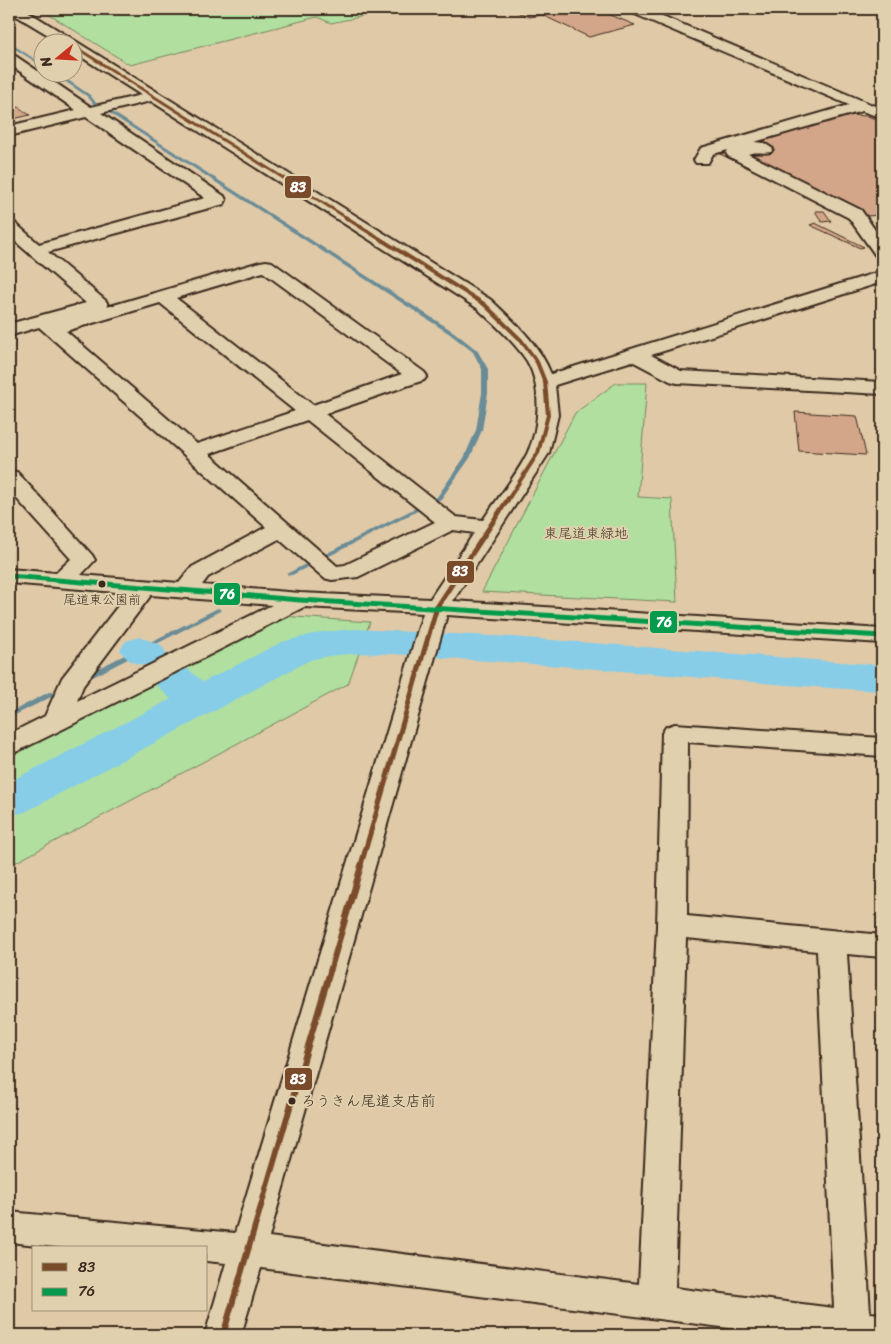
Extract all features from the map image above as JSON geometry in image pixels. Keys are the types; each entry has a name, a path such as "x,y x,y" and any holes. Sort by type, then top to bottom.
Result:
{"street":[{"path":"15,9 53,32"},
{"path":"635,9 882,114"},
{"path":"82,51 338,214 484,304 521,340 538,362 545,382 548,415 538,453 488,528 435,615 223,1335"},
{"path":"9,58 96,112 218,200 36,250"},
{"path":"9,131 96,112 155,96"},
{"path":"702,160 707,151 863,106"},
{"path":"882,128 861,118 852,117 763,144 767,148 758,146 734,153 855,214 882,252"},
{"path":"9,228 99,305 48,325"},
{"path":"9,330 48,325 163,296 266,266 417,376 195,452"},
{"path":"545,382 882,276"},
{"path":"163,296 450,523 488,528"},
{"path":"48,325 332,573 350,572 450,523"},
{"path":"634,354 678,376 882,388"},
{"path":"9,478 84,560 63,580"},
{"path":"186,590 200,572 282,528"},
{"path":"9,576 300,600 435,615 882,636"},
{"path":"56,722 72,684 145,587"},
{"path":"9,745 300,600"},
{"path":"656,1302 672,926 676,733 882,747"},
{"path":"672,926 882,946"},
{"path":"9,1227 220,1247 868,1329 831,941"}],"green space":[{"path":"40,9 397,9 331,23 317,17 130,65 82,35 82,32 77,32"},
{"name":"東尾道東緑地","path":"616,383 647,383 638,497 672,499 677,602 482,592 575,413"},
{"path":"280,616 370,622 348,684 9,866 9,754"}],"building":[{"path":"510,9 596,9 635,25 589,37 542,15 529,17"},
{"path":"9,101 30,115 9,120"},
{"path":"849,115 868,116 882,122 882,215 866,216 882,241 882,256 874,256 851,217 720,154"},
{"path":"815,211 824,211 831,221 822,222"},
{"path":"815,223 864,247 860,248 810,225"},
{"path":"795,412 857,416 866,455 799,451"}],"waterway":[{"path":"9,43 32,58"},
{"path":"68,82 89,96 96,105 110,112 452,333 475,351 485,369 485,393 479,430 467,458 439,498 290,574"},
{"path":"9,136 96,115"},
{"path":"89,676 218,610"},
{"path":"9,801 296,651 322,644 355,641 512,650 882,678"},
{"path":"140,650 147,654"},
{"path":"169,674 199,701"},
{"path":"9,716 51,694"}],"transit line":[{"name":"83","path":"82,51 484,304 521,340 537,362 545,382 548,415 538,453 437,607 223,1335"},
{"name":"76","path":"9,576 300,600 882,636"}],"place":[{"name":"尾道東公園前","path":"102,584"},
{"name":"ろうきん尾道支店前","path":"292,1101"}]}
